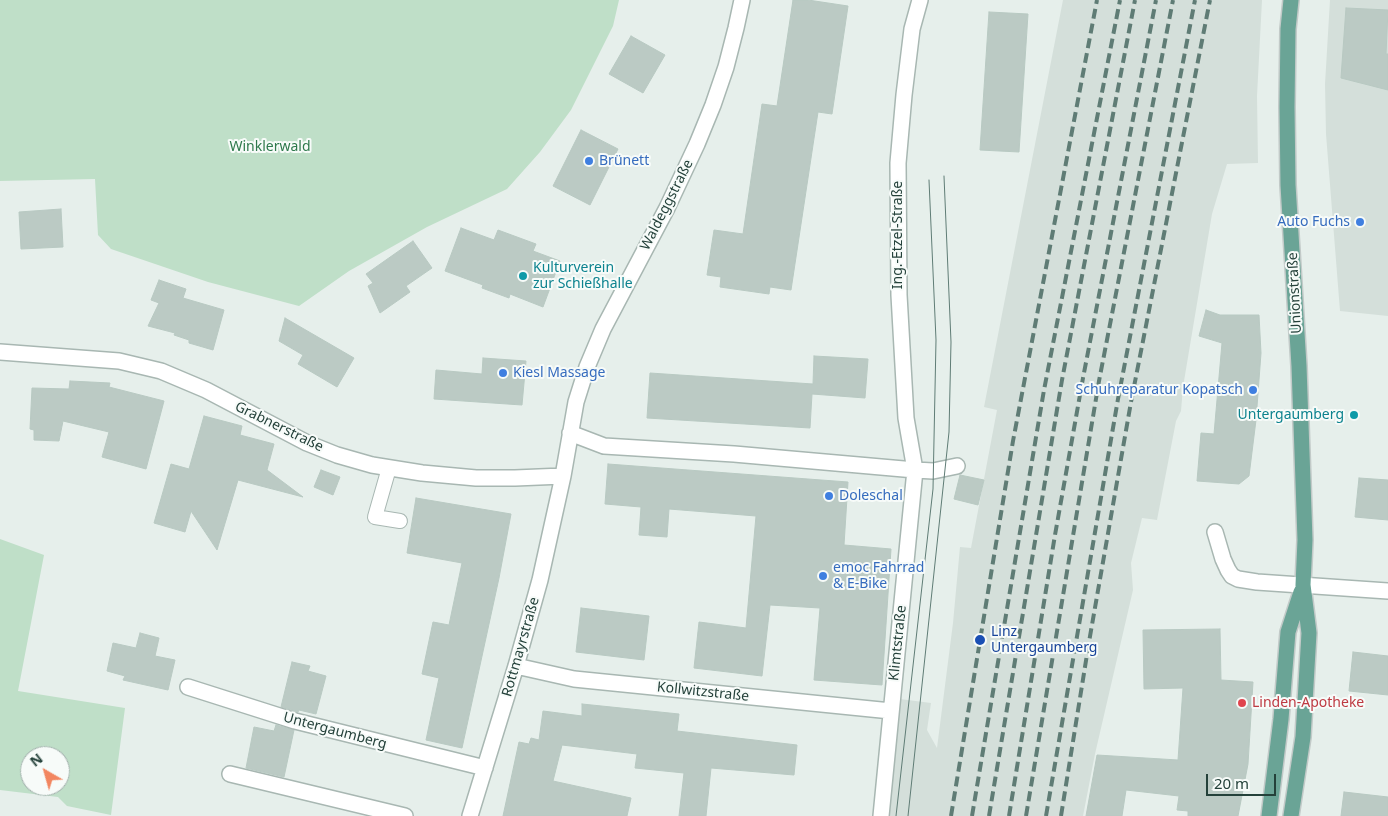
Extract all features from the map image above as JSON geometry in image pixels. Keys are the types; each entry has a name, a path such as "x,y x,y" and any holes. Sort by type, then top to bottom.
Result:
{"main road":[{"name":"Unionstraße","path":"1291,0 1288,29 1288,185 1300,366 1305,540 1303,585 1309,633 1303,737 1291,816"},
{"name":"Unionstraße","path":"1269,816 1281,719 1288,632 1303,585"}],"street":[{"name":"Waldeggstraße","path":"563,476 576,402 587,367 598,341 682,177 713,105 726,67 742,0"},
{"name":"Ing.-Etzel-Straße","path":"915,470 906,418 899,295 898,164 911,38 920,0"},
{"name":"Grabnerstraße","path":"0,352 119,361 161,371 206,390 307,443 337,455 389,468 422,474 476,478 563,476"},
{"path":"570,433 604,446 734,454 915,470 933,471 957,466"},
{"name":"Klimtstraße","path":"881,816 915,470"},
{"name":"Rottmayrstraße","path":"470,816 540,580 563,476"},
{"path":"1215,532 1223,559 1232,576 1246,581 1388,591"},
{"name":"Kollwitzstraße","path":"516,666 574,679 891,711"},
{"name":"Untergaumberg","path":"188,687 295,721 485,768"},
{"path":"230,774 405,816"}],"lane":[{"path":"389,468 375,517 400,521"}],"shaded area":[{"path":"1063,0 1262,0 1257,96 1258,163 1227,164 1212,214 1183,387 1181,411 1176,421 1157,520 1142,518 1131,563 1133,590 1095,754 1083,816 888,816 900,699 931,703 927,730 937,748 953,623 960,547 971,548 997,410 984,407"},
{"name":"Auto Fuchs","path":"1330,0 1388,0 1388,316 1340,311 1326,134 1325,84"}],"green space":[{"name":"Winklerwald","path":"0,0 619,0 613,26 571,110 540,152 507,189 427,227 349,271 299,306 208,282 111,249 98,235 95,179 0,181"},
{"path":"0,539 44,555 18,691 125,708 111,815 67,806 58,797 50,796 70,796 70,746 20,746 20,792 0,790"}],"building":[{"path":"793,0 808,0 848,6 832,114 818,112 791,290 770,287 769,294 720,287 721,277 707,275 714,230 743,234 762,104 777,106"},
{"path":"1346,8 1388,10 1386,54 1388,54 1388,90 1341,78"},
{"path":"989,12 1028,14 1019,152 980,150"},
{"path":"631,36 665,55 643,93 609,74"},
{"name":"Brünett","path":"581,130 618,149 590,205 553,186"},
{"path":"61,209 63,247 21,249 19,212"},
{"path":"461,228 494,240 498,230 536,244 533,251 560,261 543,307 510,294 509,298 482,288 483,285 445,271"},
{"path":"413,241 432,268 406,286 410,292 380,313 368,286 373,283 366,274"},
{"path":"159,280 186,289 183,298 224,310 213,350 189,343 189,340 174,335 175,333 148,326 159,303 151,300"},
{"path":"1206,310 1220,315 1259,315 1261,353 1256,420 1249,476 1239,484 1197,481 1201,433 1214,434 1222,343 1199,336"},
{"path":"285,318 354,358 337,387 298,364 303,355 279,341"},
{"path":"814,356 868,359 865,398 812,394 810,428 647,418 650,373 813,384"},
{"path":"483,358 526,361 522,405 434,399 436,370 482,374"},
{"path":"70,381 110,383 109,387 164,401 146,469 102,457 109,432 63,421 59,441 34,440 34,430 30,429 32,388 69,389"},
{"path":"204,416 242,426 240,435 274,444 267,470 303,497 238,480 217,550 191,511 185,532 154,523 171,464 189,469"},
{"path":"608,464 848,482 844,545 891,549 882,685 814,680 820,608 770,605 762,676 694,668 699,622 746,628 756,516 669,509 667,537 639,535 641,507 605,504"},
{"path":"321,470 340,477 333,495 314,487"},
{"path":"960,475 984,480 978,505 954,499"},
{"path":"1359,478 1388,480 1388,520 1355,517"},
{"path":"416,498 511,514 462,748 426,740 439,678 422,674 433,622 449,625 462,563 407,553"},
{"path":"581,608 649,616 644,660 576,652"},
{"path":"1220,629 1221,680 1253,682 1248,764 1238,816 1188,816 1188,811 1177,810 1179,796 1126,790 1122,816 1086,816 1097,755 1178,760 1183,688 1144,689 1143,630"},
{"path":"140,633 159,638 155,656 175,660 168,690 123,680 125,676 107,671 113,643 136,648"},
{"path":"1353,652 1388,656 1388,695 1349,691"},
{"path":"292,662 310,666 308,671 326,676 316,714 299,710 298,712 281,707"},
{"path":"582,704 679,714 677,731 797,745 794,775 711,768 706,816 679,816 684,773 635,768 637,754 562,745 553,781 631,798 627,816 503,816 519,742 529,744 531,738 539,740 543,711 582,716"},
{"path":"276,725 294,730 284,777 246,768 254,727 274,731"},
{"path":"1344,792 1388,797 1388,816 1341,816"}],"tram line":[{"path":"908,816 949,432 951,342 944,176"},
{"path":"896,816 933,489 936,340 929,180"}],"railway":[{"path":"951,816 1013,441 1097,0"},
{"path":"972,816 1044,390 1120,0"},
{"path":"989,816 1062,380 1135,0"},
{"path":"1009,816 1083,378 1156,0"},
{"path":"1026,816 1099,381 1173,0"},
{"path":"1046,816 1118,399 1195,0"},
{"path":"1061,816 1131,402 1210,0"}],"place":[{"name":"Brünett","path":"589,161"},
{"name":"Auto Fuchs","path":"1360,222"},
{"name":"Kulturverein zur Schießhalle","path":"523,276"},
{"name":"Kiesl Massage","path":"503,373"},
{"name":"Schuhreparatur Kopatsch","path":"1253,390"},
{"name":"Untergaumberg","path":"1354,415"},
{"name":"Doleschal","path":"829,496"},
{"name":"emoc Fahrrad & E-Bike","path":"823,576"},
{"name":"Linz Untergaumberg","path":"980,640"},
{"name":"Linden-Apotheke","path":"1242,703"}]}
